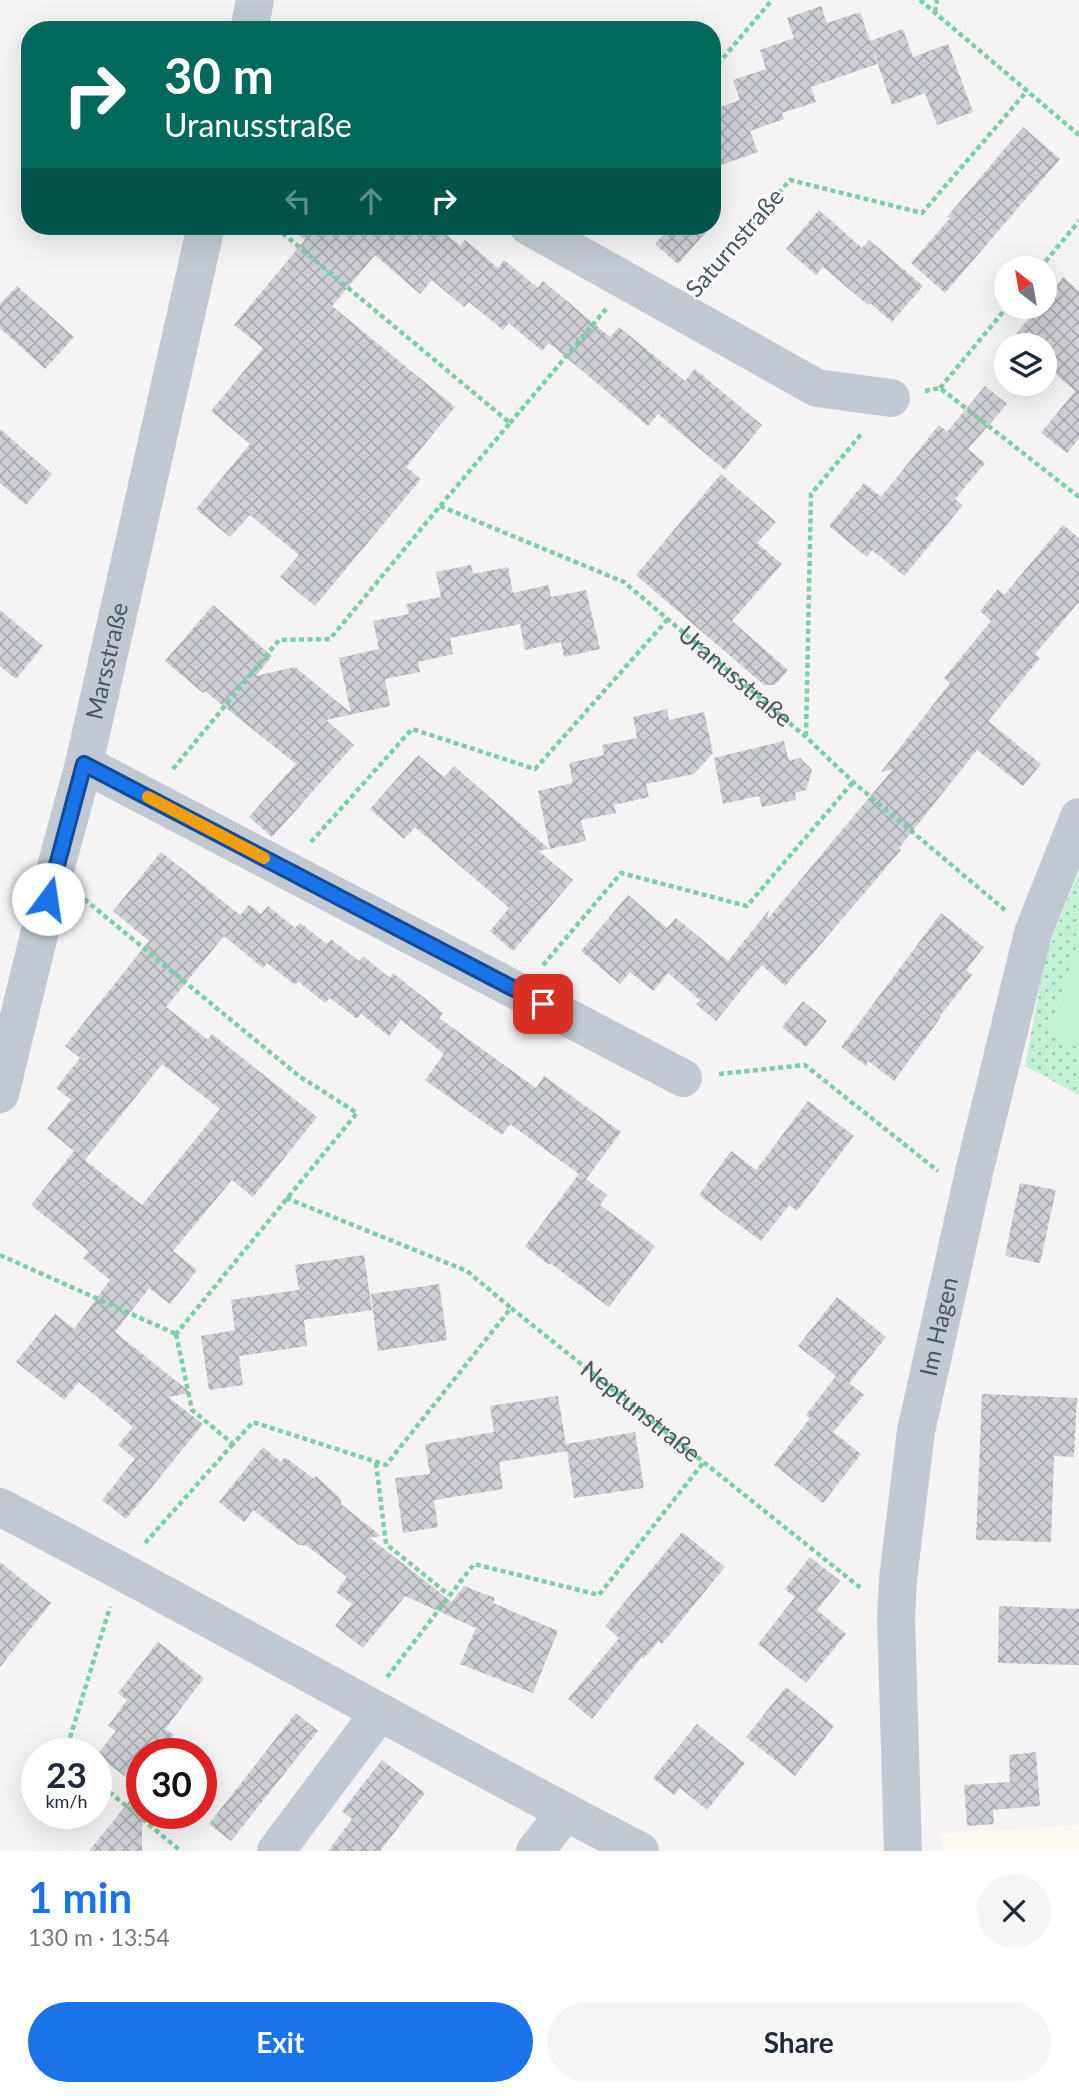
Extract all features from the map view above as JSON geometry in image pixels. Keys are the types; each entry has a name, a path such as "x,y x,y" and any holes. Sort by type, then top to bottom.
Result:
{"street":[{"path":"251,21 255,0"},
{"name":"Marsstraße","path":"0,1094 84,764 204,235"},
{"name":"Saturnstraße","path":"544,235 817,388 891,398"},
{"path":"84,764 683,1078"},
{"name":"Im Hagen","path":"904,1851 896,1617 916,1431 969,1196 1033,933 1079,817"},
{"path":"0,1507 566,1812 624,1847"},
{"path":"276,1851 373,1708"},
{"path":"535,1851 566,1812"}],"path":[{"path":"721,60 772,0"},
{"path":"920,0 1079,135"},
{"path":"935,12 937,0"},
{"name":"Saturnstraße","path":"677,309 790,180 922,213 1027,91"},
{"path":"1050,256 1079,221"},
{"path":"285,235 510,424"},
{"path":"149,798 279,640 330,639 628,281"},
{"path":"806,737 811,494 891,398 940,388 997,319"},
{"path":"940,388 1079,497"},
{"path":"439,506 624,582 668,619"},
{"name":"Uranusstraße","path":"286,869 412,729 535,769 668,619 806,737 853,782 1033,933"},
{"path":"519,992 621,873 747,906 853,782"},
{"path":"54,874 299,1076 357,1113 176,1334"},
{"path":"683,1078 805,1065 969,1196"},
{"name":"Neptunstraße","path":"286,1198 467,1271 703,1463 599,1595 474,1564 449,1595 373,1708"},
{"path":"0,1255 176,1334"},
{"path":"70,1738 121,1570 253,1422 386,1465 511,1308"},
{"path":"176,1334 192,1410 233,1444"},
{"path":"376,1463 386,1545 449,1595"},
{"path":"703,1463 896,1617"},
{"path":"112,1794 181,1851"}],"shaded area":[{"path":"1079,1825 1079,1851 942,1851 941,1833"}],"green space":[{"path":"1079,871 1079,938 1049,1033 1079,1048 1079,1095 1025,1066 1046,953"},
{"path":"1079,938 1079,1048 1049,1034"}],"building":[{"path":"821,6 827,23 860,12 870,41 903,29 913,57 948,44 973,112 937,125 925,93 892,105 871,44 877,64 811,87 816,102 782,113 784,119 750,131 758,152 721,165 721,107 740,100 733,80 766,69 760,50 794,38 787,18"},
{"path":"1023,127 1060,159 945,293 911,263"},
{"path":"819,210 862,248 869,240 923,286 892,322 823,267 816,275 786,249"},
{"path":"299,235 447,235 460,246 465,240 498,268 504,260 538,288 543,281 610,337 619,327 685,381 695,369 762,425 725,470 658,414 648,426 549,343 542,351 509,323 503,330 469,302 464,307 432,280 420,294 375,255 332,306 455,407 406,467 421,479 315,606 280,577 299,555 250,515 230,537 196,509 250,444 211,411 263,348 234,325 305,240"},
{"path":"663,235 703,235 678,264 655,244"},
{"path":"1063,277 1079,291 1079,438 1067,453 1041,433 1075,391 1057,375 1057,333 1017,333 1028,319 1057,319 1057,284"},
{"path":"17,286 74,337 45,369 0,328 0,304"},
{"path":"985,386 1007,404 968,449 985,463 955,499 963,505 904,576 872,550 867,557 829,526 864,483 881,497 939,425 947,432"},
{"path":"0,429 52,474 26,505 0,483"},
{"path":"721,474 776,522 757,543 782,564 732,621 788,670 775,685 764,685 636,575"},
{"path":"1063,525 1079,538 1079,602 1035,654 1040,658 988,721 1041,764 1023,786 977,750 899,848 901,850 785,986 762,965 716,1021 696,1004 700,1000 668,973 653,991 630,972 620,984 581,951 628,895 667,928 676,918 728,961 769,910 767,920 893,769 881,772 950,683 944,678 991,621 980,611 998,589 1004,595"},
{"path":"471,565 473,574 508,567 513,593 548,585 551,597 586,590 600,649 564,657 561,642 525,650 520,624 450,638 453,654 418,662 420,672 385,679 390,706 326,720 354,745 272,837 249,817 296,764 165,661 213,605 272,656 256,676 295,667 351,713 339,658 379,649 373,621 409,614 406,604 441,597 436,572"},
{"path":"0,610 43,646 16,679 0,666"},
{"path":"667,709 669,720 704,712 713,753 694,774 646,784 649,797 614,805 616,813 581,820 586,841 550,849 538,791 573,783 569,763 604,755 602,745 637,738 633,717"},
{"path":"784,741 789,761 800,758 812,770 806,790 795,793 796,800 762,807 759,796 723,804 714,758"},
{"path":"418,755 444,777 454,766 549,849 539,851 573,880 513,951 490,931 509,908 415,827 404,839 370,809"},
{"path":"161,852 240,915 249,905 261,914 268,906 295,928 300,923 327,944 331,939 359,961 363,956 390,978 393,973 443,1013 439,1018 536,1088 544,1076 621,1132 586,1179 607,1195 600,1205 655,1246 609,1307 550,1263 549,1265 525,1246 579,1174 510,1124 502,1135 425,1080 444,1054 401,1020 389,1036 361,1014 357,1019 330,998 325,1003 298,981 295,985 267,963 263,968 224,936 166,1007 208,1040 212,1034 317,1117 253,1197 232,1180 173,1251 197,1270 170,1304 149,1288 115,1332 191,1393 168,1397 203,1424 126,1519 102,1500 135,1459 118,1445 133,1427 79,1382 64,1400 16,1362 55,1314 74,1329 110,1280 83,1258 89,1251 31,1205 74,1151 47,1129 71,1100 56,1088 80,1058 65,1046 149,941 113,911","holes":["162,1064 220,1109 142,1205 85,1160"]},
{"path":"941,913 984,947 966,970 972,975 894,1081 868,1061 866,1066 841,1047"},
{"path":"803,1001 827,1021 806,1047 782,1027"},
{"path":"808,1101 854,1136 797,1211 789,1205 761,1241 699,1195 731,1151 756,1170"},
{"path":"1020,1183 1056,1190 1040,1263 1005,1256"},
{"path":"364,1255 372,1310 304,1320 307,1346 239,1356 243,1385 209,1390 201,1336 235,1330 231,1300 299,1290 295,1265"},
{"path":"439,1284 447,1340 378,1351 371,1294"},
{"path":"837,1297 886,1337 849,1383 864,1395 833,1432 861,1454 823,1503 774,1465 810,1418 806,1415 836,1376 798,1346"},
{"path":"982,1394 1077,1398 1074,1457 1054,1456 1051,1542 976,1540"},
{"path":"558,1396 567,1451 499,1462 503,1489 434,1500 438,1527 403,1533 395,1478 430,1474 425,1444 494,1432 490,1406"},
{"path":"635,1432 644,1488 574,1498 566,1444"},
{"path":"263,1447 281,1462 285,1457 314,1479 316,1476 341,1499 341,1504 381,1536 370,1538 452,1602 464,1586 495,1598 493,1603 558,1631 533,1693 460,1664 476,1628 405,1596 363,1648 335,1626 352,1604 336,1592 347,1577 306,1545 299,1545 253,1510 244,1522 219,1502"},
{"path":"682,1532 725,1567 662,1644 659,1641 642,1657 592,1719 568,1699 619,1638 605,1626"},
{"path":"810,1557 840,1581 817,1610 846,1634 806,1683 758,1644 795,1597 785,1589"},
{"path":"0,1562 51,1603 0,1667"},
{"path":"999,1606 1079,1609 1079,1665 998,1663"},
{"path":"158,1642 204,1678 165,1729 174,1735 172,1738 126,1738 126,1777 112,1767 110,1738 116,1731 108,1726 127,1700 118,1693"},
{"path":"786,1687 834,1726 795,1776 746,1737"},
{"path":"296,1713 318,1731 231,1841 215,1829 217,1814"},
{"path":"697,1724 745,1763 707,1810 680,1788 674,1795 653,1778"},
{"path":"1036,1752 1040,1806 993,1810 994,1824 967,1826 964,1785 1010,1782 1009,1755"},
{"path":"382,1760 425,1793 380,1851 328,1851 352,1819 342,1811"},
{"path":"126,1805 126,1829 142,1829 142,1851 89,1851 107,1829 112,1829 112,1823"}],"slow traffic":[{"path":"148,797 264,858"}],"route":[{"path":"48,899 84,764 543,1004"}]}
